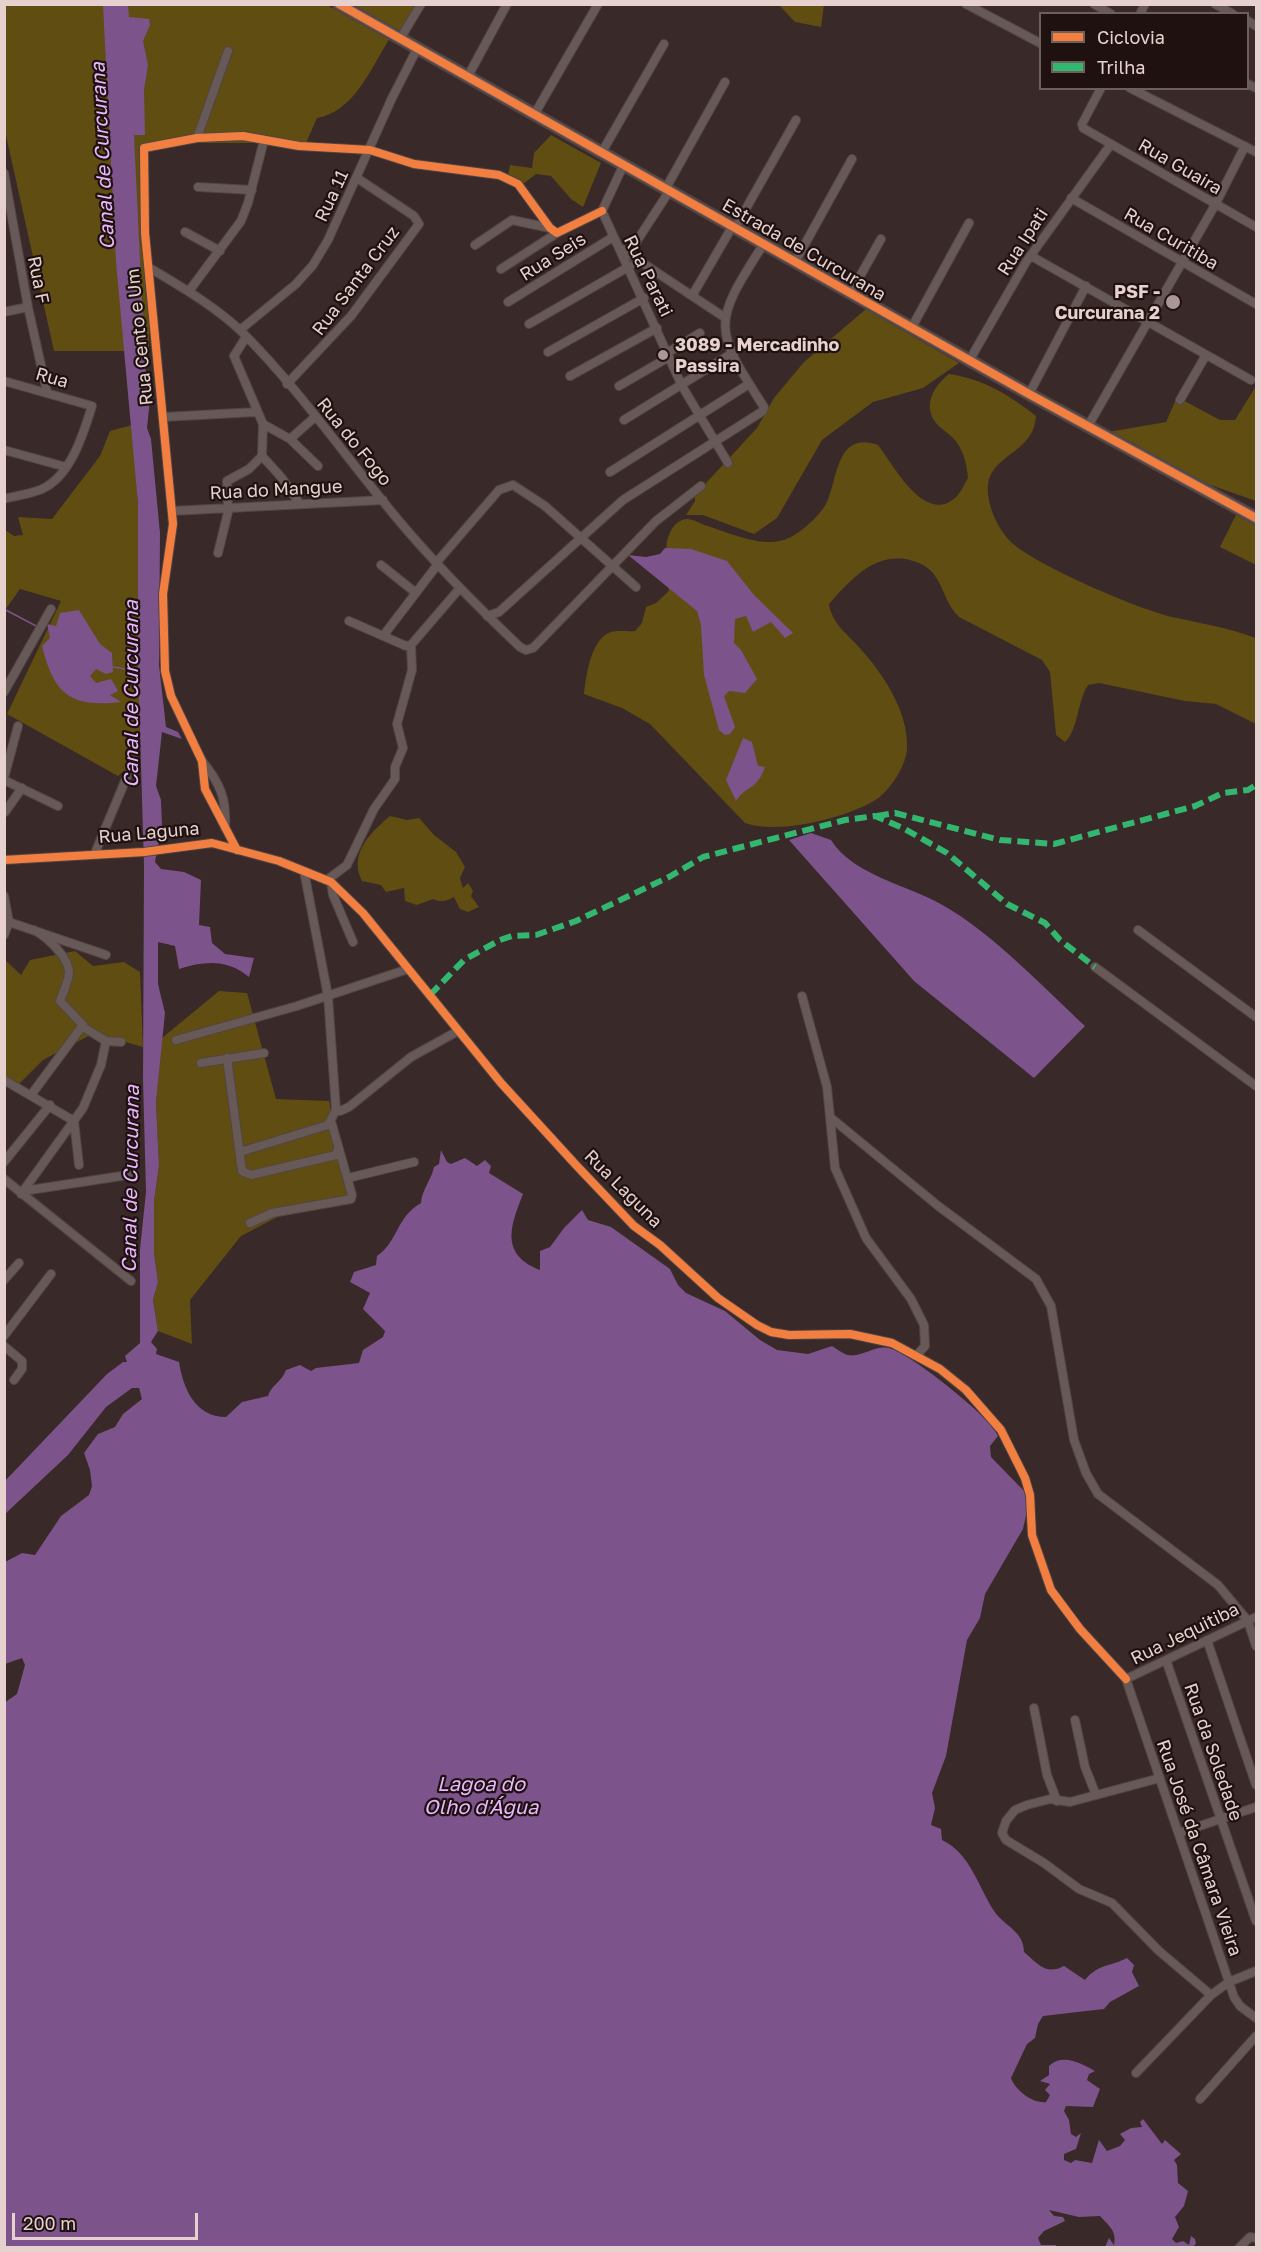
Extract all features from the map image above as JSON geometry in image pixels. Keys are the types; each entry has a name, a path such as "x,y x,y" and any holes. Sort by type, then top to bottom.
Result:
{"main road":[{"name":"Estrada de Curcurana","path":"339,4 969,361 1257,518"}],"street":[{"path":"400,39 421,4"},
{"path":"468,76 507,4"},
{"path":"534,115 598,4"},
{"path":"966,4 1039,42"},
{"path":"1094,4 1108,12"},
{"path":"1215,4 1229,12"},
{"path":"602,152 664,44"},
{"name":"Rua 11","path":"243,334 313,265 357,178 392,98 417,49"},
{"path":"228,51 197,138 226,135 370,150 407,163 499,175 518,184 553,230"},
{"path":"628,254 668,189 725,82"},
{"name":"Rua Guaira","path":"1100,90 1082,124 1090,132 1257,227"},
{"path":"1134,90 1257,152"},
{"path":"692,296 796,120"},
{"name":"Rua Cento e Um","path":"197,138 146,147 143,151 145,234 172,511 163,594 165,671 171,696 202,761"},
{"path":"189,291 241,221 252,190 264,140"},
{"name":"Rua Ipati","path":"969,361 1031,256 1110,144"},
{"path":"1088,426 1215,205 1245,146"},
{"path":"795,262 852,159"},
{"path":"501,269 553,230 602,211 624,164"},
{"name":"Rua F","path":"4,173 28,307 47,392"},
{"name":"Rua Santa Cruz","path":"287,384 351,316 419,224 414,216 357,178"},
{"path":"198,187 252,190"},
{"name":"Rua Curitiba","path":"1071,198 1181,263 1257,304"},
{"name":"Rua Parati","path":"602,211 613,237 630,266 682,386 728,462"},
{"path":"476,245 512,220 553,230"},
{"path":"912,327 969,223"},
{"path":"185,232 220,251"},
{"path":"4,238 15,235"},
{"name":"Rua Seis","path":"508,302 613,237"},
{"path":"850,294 881,239"},
{"path":"487,616 499,612 580,537 637,490 716,443 764,410 731,354 724,316 730,299 764,245"},
{"path":"620,248 724,316"},
{"path":"1031,256 1251,380"},
{"path":"530,324 630,266"},
{"name":"Rua do Fogo","path":"148,267 189,291 243,334 344,449 437,564 520,647 526,650 532,648 612,566"},
{"path":"1029,394 1086,286"},
{"path":"548,352 644,298"},
{"path":"4,312 28,307"},
{"path":"570,376 657,328"},
{"path":"619,386 700,333"},
{"path":"243,334 234,356 256,412 263,424 290,439 318,466"},
{"path":"624,420 731,354"},
{"path":"1180,400 1206,355"},
{"name":"Rua","path":"4,381 92,405 66,467"},
{"path":"610,472 698,414 749,384"},
{"path":"163,417 256,412"},
{"path":"290,439 315,417"},
{"path":"218,553 228,506 226,481 249,469 262,456 263,424"},
{"path":"4,450 66,467 46,487 4,498"},
{"path":"262,456 281,477 300,504"},
{"path":"383,636 437,564 499,489 510,485 529,494 636,587"},
{"path":"612,566 656,521 701,486"},
{"name":"Rua do Mangue","path":"172,511 228,506 383,500"},
{"path":"381,565 416,593"},
{"path":"353,942 329,881 351,859 374,809 395,779 395,767 404,748 397,724 412,670 411,645 459,588"},
{"path":"4,692 51,609"},
{"path":"349,621 406,646 411,645"},
{"path":"18,726 4,779 58,806"},
{"path":"202,761 217,780 224,794 225,828"},
{"path":"202,761 205,789 237,849"},
{"path":"95,853 128,774"},
{"path":"5,812 22,788"},
{"path":"4,807 5,812"},
{"name":"Rua Laguna","path":"4,860 95,853 134,853 189,844 212,843 237,849 329,881 363,913 501,1083 634,1226 735,1311 771,1332 789,1335 833,1333 870,1337 916,1354 940,1369 966,1390 1000,1430 1030,1495 1032,1535 1051,1590 1080,1629 1126,1679"},
{"path":"250,1223 272,1214 351,1199 348,1178 332,1121 336,1110 328,996 304,871"},
{"path":"4,896 9,922 4,935"},
{"path":"9,922 106,955"},
{"path":"34,930 49,940 68,966 68,979 60,1000 81,1020 83,1027 106,1041 122,1042"},
{"path":"1138,930 1257,1017"},
{"path":"1095,967 1257,1086"},
{"path":"176,1040 328,996 408,969"},
{"path":"802,996 826,1087 835,1168 866,1238 910,1299 924,1325 925,1346 916,1354"},
{"path":"31,1095 83,1027"},
{"path":"336,1110 340,1112 349,1107 411,1057 458,1031"},
{"path":"22,1192 74,1121 92,1089 106,1041"},
{"path":"201,1062 264,1053"},
{"path":"227,1058 242,1171 251,1175 336,1155 338,1149"},
{"path":"4,1080 74,1121 79,1165"},
{"path":"4,1162 50,1105"},
{"path":"830,1117 937,1205 1036,1279 1051,1306 1074,1440 1086,1473 1098,1494 1218,1585 1248,1621 1257,1646"},
{"path":"240,1152 324,1126 332,1121"},
{"path":"348,1178 414,1162"},
{"path":"22,1192 128,1175"},
{"path":"4,1179 130,1281"},
{"path":"4,1280 19,1263"},
{"path":"4,1336 51,1274"},
{"path":"4,1346 22,1361 22,1369 14,1380"},
{"name":"Rua Jequitiba","path":"1126,1679 1257,1617"},
{"path":"1207,1640 1257,1785"},
{"name":"Rua da Soledade","path":"1166,1660 1257,1921"},
{"name":"Rua José da Câmara Vieira","path":"1126,1679 1229,1982 1240,2006 1257,2018"},
{"path":"1034,1708 1047,1775 1057,1801"},
{"path":"1075,1720 1085,1767 1096,1795"},
{"path":"1160,1778 1070,1802 1050,1799 1015,1810 1006,1821 1002,1833 1006,1840 1044,1863 1079,1889 1112,1904 1159,1951 1211,1995"},
{"path":"1179,1833 1257,1807"},
{"path":"1136,2073 1211,1995 1229,1982 1257,1971"},
{"path":"1200,2099 1257,2036"},
{"path":"1239,2247 1252,2238"}],"shaded area":[{"path":"4,5 327,5 390,38 360,87 341,107 317,118 306,143 149,143 149,351 54,351 5,131"},
{"path":"347,5 418,5 400,34"},
{"path":"779,5 824,5 821,27 795,22"},
{"path":"551,135 601,163 583,207 571,199 551,176 536,174 523,184 508,176 510,165 532,168 534,153"},
{"path":"866,309 959,363 923,388 873,402 822,440 777,518 754,534 703,515 686,515 695,501 695,495 757,428 774,398 804,362"},
{"path":"949,374 962,376 996,389 1036,416 1034,428 1028,438 997,466 988,484 989,499 997,523 1011,542 1064,574 1112,596 1172,617 1256,638 1256,724 1216,704 1185,701 1099,683 1088,685 1073,731 1065,742 1056,735 1050,672 1042,660 959,617 951,607 937,578 927,568 905,559 882,561 862,571 829,604 836,622 876,667 899,707 904,721 907,749 900,770 882,795 849,812 793,826 759,826 745,823 650,724 622,708 584,694 588,668 594,650 604,636 611,632 635,631 642,623 646,607 656,603 669,591 666,548 669,534 676,524 689,519 758,541 769,542 789,538 805,528 823,509 840,460 853,445 864,442 878,445 911,489 932,504 943,504 955,498 968,478 963,454 957,442 936,423 930,409 935,390"},
{"path":"1256,386 1256,501 1199,481 1108,432 1166,422 1177,397 1220,420 1235,420"},
{"path":"132,425 138,504 140,724 137,759 118,776 7,714 61,601 20,589 5,610 5,530 14,536 23,535 18,517 52,519 100,456 110,431"},
{"path":"1238,511 1256,522 1256,565 1220,547"},
{"path":"390,816 407,820 419,818 434,835 456,852 465,867 460,878 463,888 468,883 473,891 471,896 479,907 468,912 460,909 454,897 444,901 433,899 417,905 405,901 404,888 386,892 381,885 362,881 358,871 360,853 369,836"},
{"path":"75,951 93,966 124,962 140,972 143,1047 94,1033 43,1060 18,1085 5,1077 4,959 21,975 30,960"},
{"path":"219,991 247,993 276,1099 329,1101 350,1201 285,1213 241,1236 190,1300 192,1344 158,1331 153,1300 158,1282 154,1253 154,1201 159,1166 156,1102 162,1038"}],"water":[{"name":"Lagoa do Olho d'Água","path":"103,5 128,5 129,17 149,19 150,25 143,41 148,65 144,90 145,135 134,135 145,366 150,399 147,428 151,439 160,533 159,665 166,727 178,732 182,739 162,732 156,786 161,800 162,825 155,862 161,869 184,872 201,880 199,925 210,927 212,943 225,954 254,958 249,977 232,967 216,963 198,964 179,969 175,946 158,942 158,984 165,1013 156,1102 159,1166 154,1201 154,1253 158,1282 153,1300 158,1331 151,1342 157,1349 156,1354 179,1362 187,1391 199,1406 215,1416 226,1417 242,1402 268,1396 286,1370 300,1365 311,1371 316,1368 359,1363 363,1350 383,1337 385,1331 363,1309 370,1293 350,1282 354,1272 376,1265 377,1256 389,1244 407,1215 421,1203 434,1167 439,1164 441,1150 447,1162 451,1164 465,1158 477,1166 485,1160 491,1166 489,1173 523,1194 512,1227 513,1247 518,1256 540,1270 540,1251 550,1247 564,1228 582,1210 588,1220 611,1227 670,1269 678,1285 686,1293 725,1311 760,1340 777,1350 808,1354 832,1346 846,1354 854,1355 880,1348 892,1349 917,1363 951,1388 993,1427 998,1436 990,1446 991,1457 1027,1494 1029,1502 1023,1529 985,1594 980,1618 967,1640 946,1756 932,1793 935,1808 931,1825 941,1829 942,1840 960,1853 994,1911 1021,1939 1024,1952 1042,1967 1052,1970 1064,1966 1085,1980 1100,1968 1127,1958 1134,1965 1132,1972 1139,1986 1110,2002 1104,2009 1043,2016 1038,2024 1035,2038 1027,2044 1011,2078 1016,2087 1025,2095 1036,2101 1046,2102 1050,2095 1045,2090 1050,2084 1040,2081 1049,2075 1049,2066 1054,2062 1072,2061 1095,2071 1089,2074 1087,2080 1100,2089 1093,2107 1066,2106 1064,2111 1069,2120 1071,2134 1076,2137 1081,2133 1076,2149 1064,2154 1064,2160 1071,2163 1075,2160 1092,2163 1099,2140 1107,2151 1120,2146 1125,2140 1120,2134 1131,2128 1142,2127 1140,2122 1143,2119 1162,2144 1165,2140 1181,2154 1174,2160 1177,2165 1178,2183 1188,2191 1184,2206 1175,2217 1179,2227 1172,2239 1176,2243 1183,2241 1189,2245 1191,2236 1195,2239 1196,2244 1191,2248 1105,2247 1109,2238 1114,2245 1114,2236 1100,2216 1079,2217 1049,2210 1054,2216 1063,2217 1065,2221 1044,2231 1038,2238 1041,2245 1056,2245 1057,2247 5,2247 4,1703 17,1694 25,1665 22,1658 5,1664 5,1562 22,1553 35,1555 61,1516 89,1495 92,1486 90,1470 84,1453 98,1434 115,1427 123,1414 142,1399 139,1388 132,1388 106,1407 68,1455 5,1514 4,1482 107,1374 123,1362 127,1362 125,1356 140,1343 140,1249 146,1192 143,1080 144,866 138,665 138,504 116,262"},
{"path":"665,548 691,549 727,561 754,595 793,633 785,638 771,622 753,632 746,616 735,619 734,643 741,650 757,679 745,693 729,691 724,696 735,727 730,734 725,735 719,730 704,675 701,625 697,611 628,555 646,557 660,554"},
{"path":"79,610 100,644 112,653 113,672 106,674 96,669 90,676 96,683 111,679 118,691 110,695 121,702 89,703 77,700 67,694 52,676 42,646 50,638 47,624 56,626 60,613"},
{"path":"743,738 752,742 758,766 765,767 755,784 736,801 726,780"},
{"path":"811,833 831,840 839,851 862,868 929,898 970,923 1011,956 1085,1026 1034,1078 914,981 789,840"}],"waterway":[{"path":"4,609 38,627"},
{"name":"Canal de Curcurana","path":"113,667 138,671"}],"marked path":[{"path":"877,816 895,813 1000,840 1054,844 1195,806 1223,793 1248,790 1256,785"},
{"path":"430,995 464,960 500,940 512,936 536,935 576,921 669,877 703,857 845,820 875,816 903,828 947,853 1007,904 1045,923 1060,940 1095,967"}],"cycle path":[{"path":"339,4 1029,394 1256,518"},
{"path":"237,850 205,789 202,761 171,696 165,671 163,594 173,524 145,233 144,148 197,138 243,136 299,146 370,150 414,164 499,175 518,184 550,228 557,233 602,211"},
{"path":"4,860 144,852 212,843 279,861 331,882 363,913 501,1083 576,1165 634,1226 660,1245 718,1298 771,1332 789,1335 850,1334 892,1343 940,1369 966,1390 1001,1430 1025,1478 1030,1495 1032,1535 1051,1590 1080,1629 1126,1679"}],"place":[{"name":"PSF - Curcurana 2","path":"1173,302"},
{"name":"3089 - Mercadinho Passira","path":"663,355"}]}
